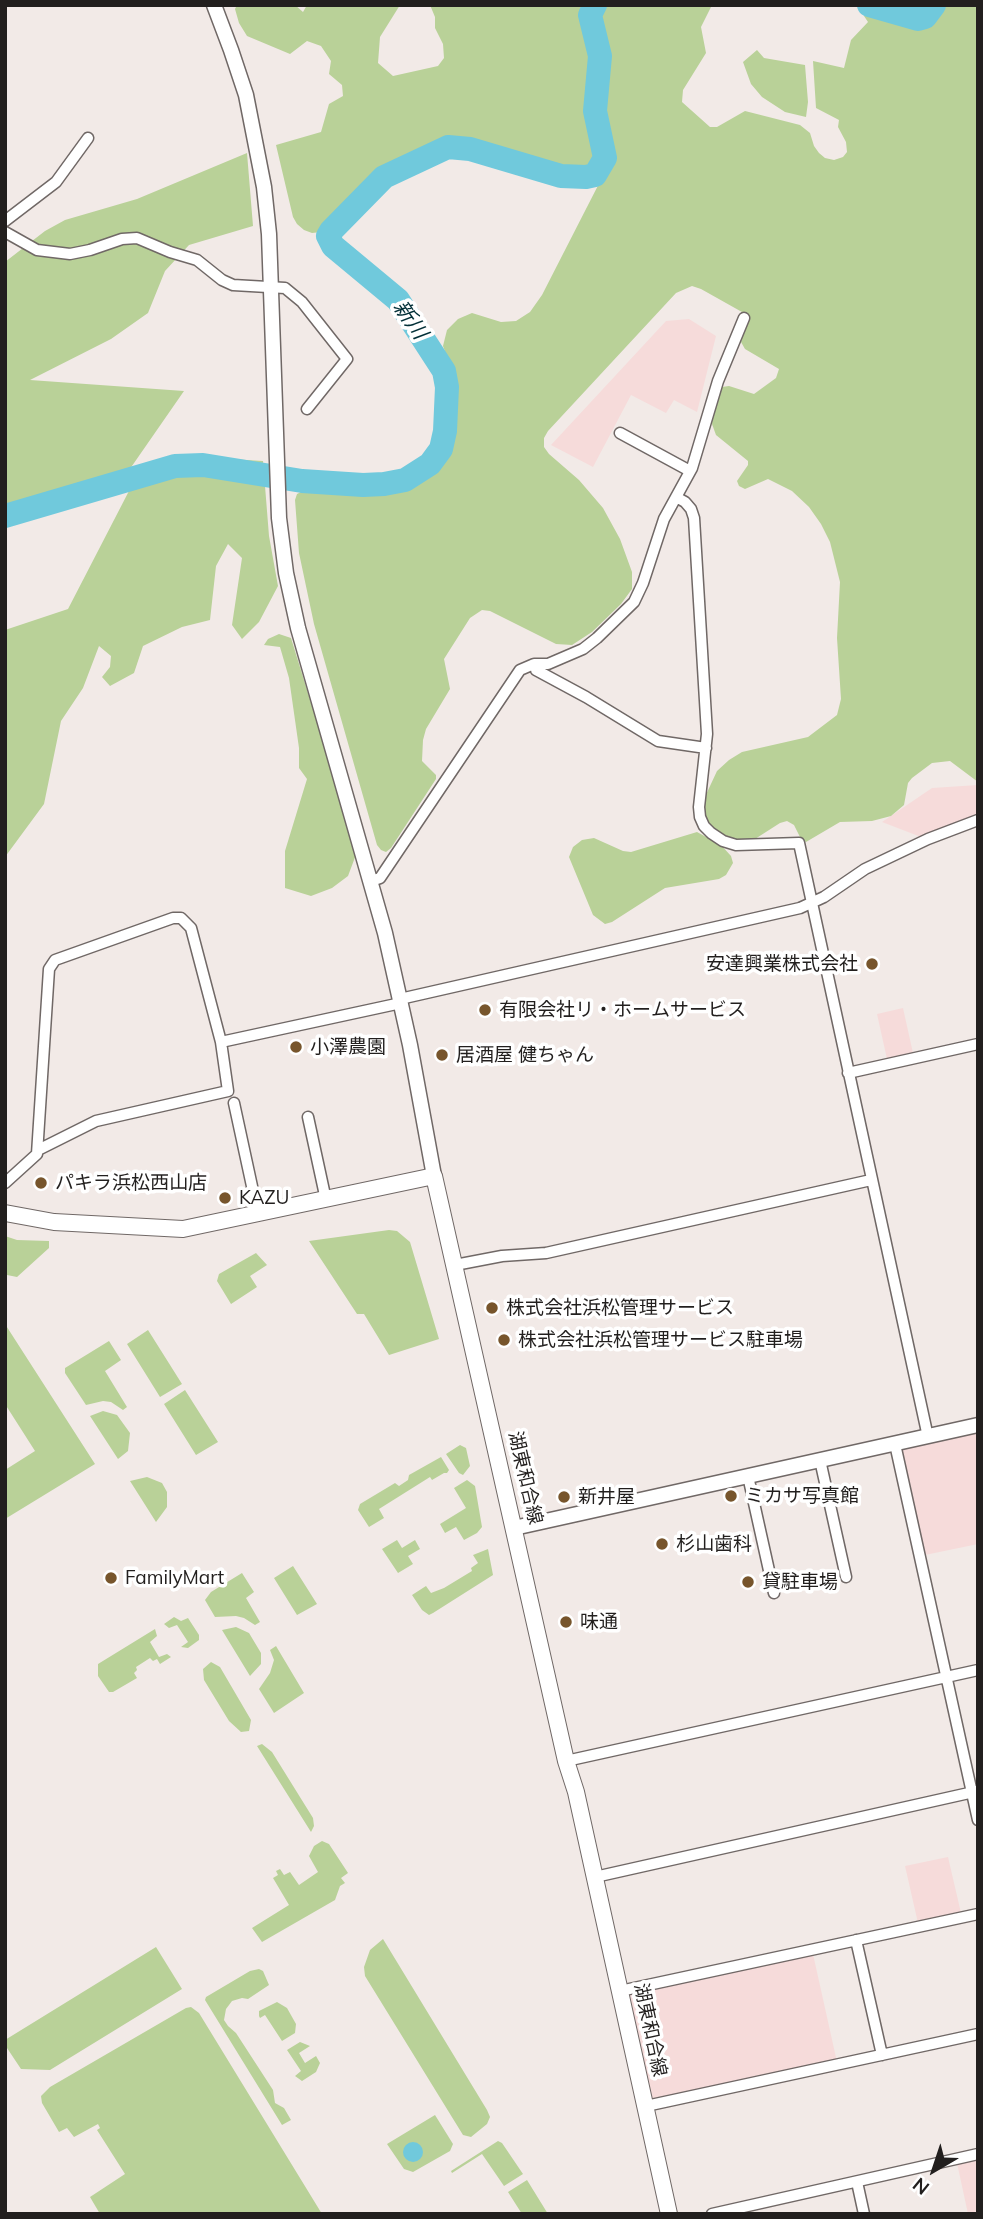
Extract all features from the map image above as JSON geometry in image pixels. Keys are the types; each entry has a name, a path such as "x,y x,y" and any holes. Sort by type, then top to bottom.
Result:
{"main road":[{"path":"5,1213 54,1222 170,1230 434,1176"},
{"name":"湖東和合線","path":"434,1176 566,1761 576,1792 669,2214"}],"street":[{"path":"214,5 239,72 257,141 267,211 278,499 283,555 293,610 371,881 400,1001 434,1176"},
{"path":"5,221 56,183 88,138"},
{"path":"5,232 37,250 70,254 122,239 137,238 197,260 233,285 285,288 298,298 347,359 310,405 324,408"},
{"path":"371,881 380,878 520,670 548,663 583,649 627,610 639,593 657,536 691,471 718,381 744,318"},
{"path":"620,433 691,471"},
{"path":"676,497 685,502 694,518 707,734 699,807 704,826 723,841 736,845 799,843 928,1437"},
{"path":"536,664 536,670 658,741 705,748"},
{"path":"221,1042 788,912 811,904 865,869 928,839 978,820"},
{"path":"5,1183 34,1158 38,1150 49,970 55,960 173,918 181,918 191,928 221,1042 228,1091 96,1121 38,1150"},
{"path":"848,1073 978,1044"},
{"path":"234,1103 258,1214"},
{"path":"308,1117 326,1200"},
{"path":"455,1265 502,1255 546,1253 871,1180"},
{"path":"514,1528 978,1425"},
{"path":"895,1444 946,1677 975,1791 978,1820"},
{"path":"820,1460 846,1577"},
{"path":"748,1476 774,1593"},
{"path":"566,1761 978,1670"},
{"path":"595,1877 975,1791"},
{"path":"620,1991 978,1914"},
{"path":"856,1940 882,2055"},
{"path":"646,2106 978,2034"},
{"path":"712,2214 978,2154"},
{"path":"857,2182 864,2214"}],"shaded area":[{"path":"689,319 716,336 697,412 674,400 666,413 631,395 593,467 551,445 666,321"},
{"path":"978,785 978,815 921,837 882,822 932,788"},
{"path":"903,1008 913,1053 887,1059 877,1014"},
{"path":"978,1433 978,1544 925,1555 902,1450"},
{"path":"948,1857 961,1913 918,1923 905,1866"},
{"path":"813,1954 837,2062 653,2101 629,1994"},
{"path":"978,2158 978,2214 968,2214 957,2163"}],"green space":[{"path":"237,5 295,5 303,12 307,5 400,5 380,37 378,63 393,76 438,66 444,58 443,44 435,28 435,17 430,5 588,5 585,20 594,56 590,112 599,160 589,172 569,171 530,163 471,144 447,142 381,173 321,232 304,230 293,217 276,145 321,132 329,104 343,96 342,85 329,74 331,61 321,46 307,41 290,54 247,36 239,23 235,9"},
{"path":"602,5 712,5 701,27 706,53 683,90 682,102 710,127 717,127 745,111 800,125 810,133 819,153 834,160 843,157 847,152 846,142 838,127 839,120 816,108 813,61 844,68 851,40 868,22 864,16 868,11 918,24 928,21 940,5 978,5 978,782 950,761 932,763 908,783 904,805 891,816 872,821 840,822 806,842 794,825 787,821 755,839 744,842 725,837 708,824 704,816 704,799 717,771 729,760 742,752 808,737 837,715 841,699 837,638 840,582 830,542 809,507 792,491 768,479 745,489 739,486 737,481 748,461 716,435 712,424 713,411 722,387 729,386 754,394 776,378 779,369 745,349 741,342 746,320 742,312 692,286 676,293 544,438 544,447 549,454 579,480 603,508 620,539 632,572 632,589 621,604 592,632 572,645 556,644 490,611 482,610 470,618 444,659 450,689 426,729 423,740 422,761 436,775 436,779 386,852 377,845 314,624 299,553 295,500 297,494 305,490 342,493 396,491 428,477 443,461 454,431 455,387 443,346 447,330 458,319 472,313 501,322 516,321 530,312 542,295 609,164 610,153 600,104 605,55 595,15"},
{"path":"757,50 764,58 805,65 808,102 806,117 785,112 762,97 751,84 743,62"},
{"path":"247,153 253,226 189,245 165,271 148,313 111,339 30,380 184,391 116,489 14,518 5,523 5,262 45,231 65,220 137,199"},
{"path":"198,457 263,461 269,536 278,586 259,622 242,639 232,625 242,558 228,544 216,566 210,620 182,627 143,646 134,673 110,686 102,677 110,667 111,656 99,646 83,688 61,721 44,804 5,857 5,630 68,609 130,489"},
{"path":"279,634 291,638 357,852 348,876 332,888 311,896 285,888 285,851 307,779 299,768 299,748 289,678 280,647 264,645 268,639"},
{"path":"697,832 721,845 731,856 733,863 726,875 719,879 665,888 612,922 605,924 593,915 569,857 573,847 582,840 594,838 631,852"},
{"path":"397,1231 410,1242 439,1339 389,1355 364,1314 357,1314 309,1241"},
{"path":"5,1236 17,1240 49,1241 49,1248 17,1277 7,1275"},
{"path":"256,1253 267,1265 250,1276 257,1287 231,1304 217,1281 219,1274"},
{"path":"5,1324 95,1464 5,1519 5,1470 35,1451 5,1404"},
{"path":"148,1330 182,1384 160,1397 127,1344"},
{"path":"109,1341 121,1360 105,1371 127,1407 123,1410 111,1402 86,1405 65,1373 65,1368"},
{"path":"185,1390 218,1442 196,1455 164,1404"},
{"path":"103,1411 117,1415 130,1433 128,1451 118,1459 90,1416"},
{"path":"460,1445 466,1448 470,1466 463,1475 446,1454"},
{"path":"441,1457 449,1470 447,1473 432,1480 430,1477 379,1509 384,1518 369,1527 358,1510 360,1504 395,1483 399,1486 408,1480 409,1475"},
{"path":"147,1477 162,1483 167,1492 167,1507 156,1522 130,1481"},
{"path":"467,1480 475,1486 482,1527 464,1540 456,1527 445,1533 440,1524 466,1508 454,1488"},
{"path":"397,1540 402,1548 415,1540 420,1549 408,1556 413,1564 398,1573 382,1549"},
{"path":"488,1549 493,1575 429,1615 422,1610 412,1595 426,1586 431,1593 444,1588 472,1571 471,1568 478,1563 473,1555"},
{"path":"293,1566 317,1604 297,1615 274,1578"},
{"path":"242,1573 254,1592 246,1598 260,1622 255,1625 236,1616 215,1617 205,1600 211,1592"},
{"path":"174,1617 181,1621 188,1618 199,1635 199,1640 188,1648 181,1647 188,1642 177,1625 169,1628 164,1624"},
{"path":"236,1627 249,1633 261,1653 261,1664 250,1676 222,1630"},
{"path":"155,1629 157,1636 150,1642 159,1657 167,1654 171,1657 160,1664 157,1659 153,1661 150,1658 136,1667 134,1673 137,1678 109,1692 98,1676 98,1664"},
{"path":"276,1646 304,1693 274,1713 259,1689 270,1673 274,1660 270,1650"},
{"path":"211,1662 220,1667 251,1720 249,1731 241,1732 229,1721 204,1680 203,1669"},
{"path":"262,1744 272,1752 313,1818 314,1826 311,1832 257,1746"},
{"path":"322,1841 329,1844 348,1873 341,1878 345,1883 340,1886 335,1900 262,1942 252,1928 289,1905 273,1878 278,1875 276,1871 280,1869 284,1875 290,1872 299,1885 318,1872 309,1856 314,1846"},
{"path":"383,1939 487,2110 490,2117 487,2124 471,2137 463,2135 365,1976 364,1967 370,1950"},
{"path":"156,1947 182,1989 50,2070 21,2069 5,2045 5,2040"},
{"path":"250,1971 263,1971 269,1985 248,1999 232,2001 226,2009 224,2020 236,2033 273,2090 275,2103 284,2108 291,2120 282,2125 205,2000"},
{"path":"277,2002 287,2008 296,2024 295,2033 282,2041 265,2015 260,2018 259,2016 259,2011"},
{"path":"191,2007 199,2013 322,2214 100,2214 90,2197 125,2174 97,2130 100,2128 98,2124 74,2137 67,2128 59,2132 42,2103 41,2096 50,2087"},
{"path":"300,2042 310,2046 299,2053 305,2063 316,2056 320,2063 316,2072 302,2081 295,2076 301,2071 287,2050"},
{"path":"435,2115 453,2144 450,2151 413,2172 404,2169 387,2144"},
{"path":"498,2141 523,2174 504,2186 482,2154 452,2173 451,2171"},
{"path":"527,2180 548,2214 522,2214 508,2192"}],"water":[{"path":"413,2142 420,2145 423,2152 420,2159 413,2162 406,2159 403,2152 406,2145"}],"waterway":[{"name":"新川","path":"5,516 175,466 203,465 302,481 363,485 405,480 430,464 441,449 445,431 447,387 444,371 398,300 333,246 328,236 384,177 448,147 470,149 561,176 595,175 605,158 595,111 600,56 590,15 595,5"},
{"name":"新川","path":"869,5 918,19 925,17 934,5"}],"place":[{"name":"安達興業株式会社","path":"872,964"},
{"name":"有限会社リ・ホームサービス","path":"485,1010"},
{"name":"小澤農園","path":"296,1047"},
{"name":"居酒屋 健ちゃん","path":"442,1055"},
{"name":"パキラ浜松西山店","path":"41,1183"},
{"name":"KAZU","path":"225,1198"},
{"name":"株式会社浜松管理サービス","path":"492,1308"},
{"name":"株式会社浜松管理サービス駐車場","path":"504,1340"},
{"name":"ミカサ写真館","path":"731,1496"},
{"name":"新井屋","path":"564,1497"},
{"name":"杉山歯科","path":"662,1544"},
{"name":"FamilyMart","path":"111,1578"},
{"name":"貸駐車場","path":"748,1582"},
{"name":"味通","path":"566,1622"}]}
